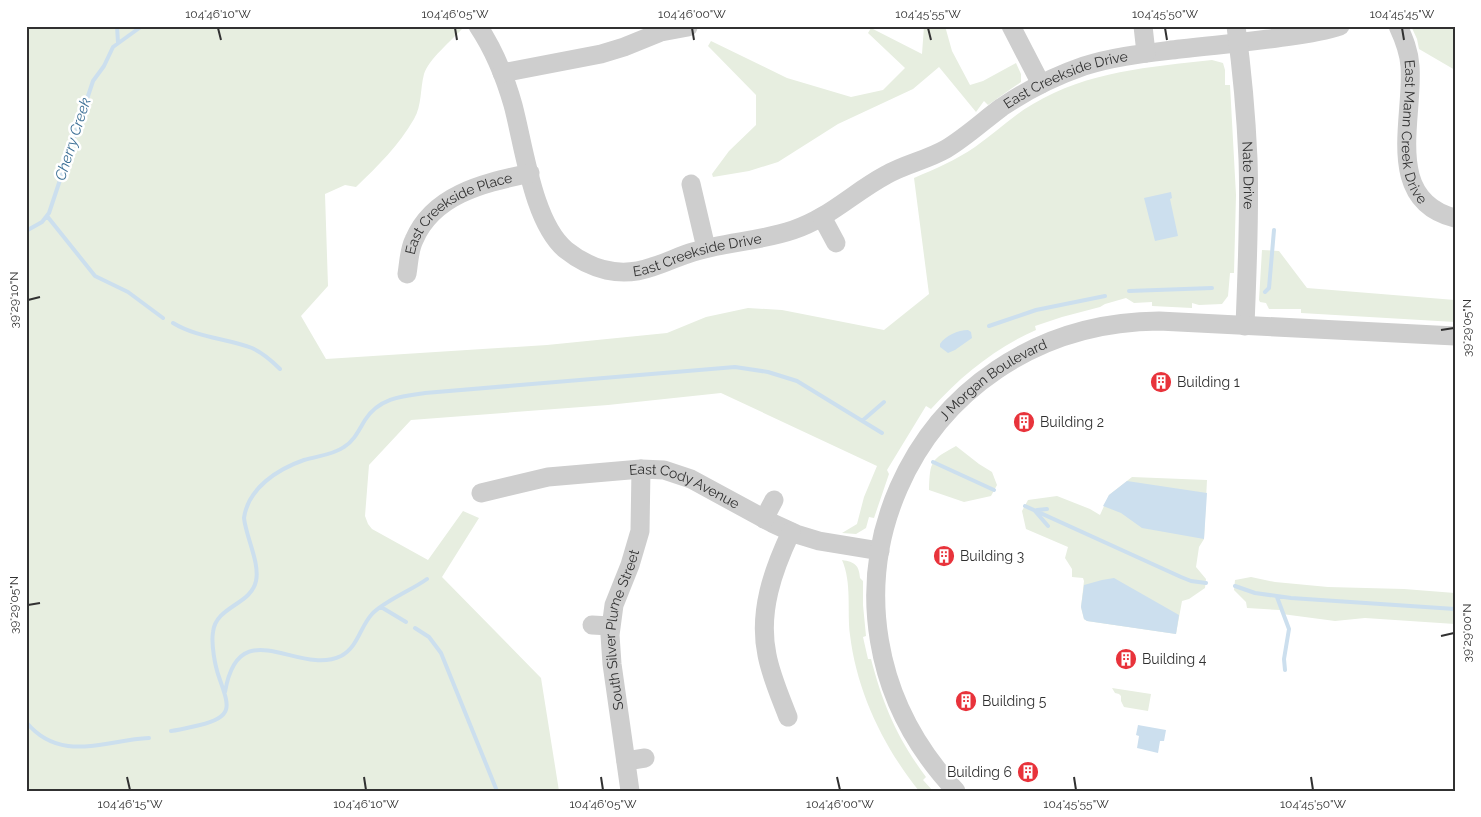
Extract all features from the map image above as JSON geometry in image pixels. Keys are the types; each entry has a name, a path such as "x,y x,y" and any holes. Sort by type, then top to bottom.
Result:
{"street":[{"name":"East Creekside Drive","path":"478,26 488,42 502,73 514,107 538,204 545,222 570,262 601,269 627,272 650,268 706,248 775,236 798,228 822,217 885,175 949,148 967,136 1004,105 1041,84 1085,66 1237,34 1317,32 1340,26"},
{"path":"1011,26 1041,84"},
{"path":"1143,26 1146,53"},
{"name":"East Mann Creek Drive","path":"1398,26 1408,49 1410,66 1407,161 1411,182 1419,196 1430,207 1444,215 1455,218"},
{"path":"502,73 601,54 661,32 688,27"},
{"name":"Nate Drive","path":"1237,34 1246,114 1248,168 1245,326"},
{"name":"East Creekside Place","path":"407,274 414,240 423,224 439,207 456,195 469,189 530,173"},
{"path":"691,184 706,248"},
{"path":"822,217 836,243"},
{"name":"J Morgan Boulevard","path":"956,791 919,744 902,712 889,680 881,645 877,614 877,584 880,551 887,521 898,488 908,466 927,436 943,415 959,399 989,374 1031,349 1061,337 1113,323 1159,321 1455,336"},
{"name":"East Cody Avenue","path":"481,493 543,478 642,469 664,470 681,475 791,532 819,541 880,551"},
{"name":"South Silver Plume Street","path":"630,791 612,664 601,625 614,605 630,565 640,531 642,469"},
{"path":"764,519 774,500"},
{"path":"788,717 771,670 766,649 765,633 767,604 772,578 791,532"},
{"path":"626,761 645,758"}],"shaded area":[{"path":"26,26 459,26 462,29 435,56 427,68 424,74 417,114 395,146 356,187 345,185 325,194 328,286 301,316 326,359 547,345 667,333 706,317 748,308 782,310 884,330 929,294 914,178 960,156 982,142 1025,109 1075,84 1120,72 1212,60 1223,63 1225,85 1230,85 1236,195 1234,273 1230,273 1228,296 1222,304 1199,305 1192,303 1192,308 1152,306 1152,302 1134,303 1126,298 1035,326 1036,330 993,354 954,385 931,409 926,406 887,470 889,474 874,518 869,517 866,528 856,534 842,533 857,524 864,497 877,466 721,393 608,405 411,420 369,465 365,516 368,524 372,529 428,560 463,511 479,518 442,577 541,678 559,791 26,791"},
{"path":"924,26 945,26 952,51 970,85 983,81 1016,63 1021,74 1021,82 988,105 984,101 976,112 939,67 913,89 838,124 778,162 749,171 713,177 712,174 729,151 756,125 756,95 708,46 711,41 787,78 851,97 883,90 905,68 868,33 871,28 922,54"},
{"path":"1411,26 1455,26 1455,70 1419,49"},
{"path":"1262,250 1279,251 1307,288 1455,300 1455,322 1301,313 1301,309 1269,309 1266,303 1259,300"},
{"path":"956,446 992,472 997,485 991,496 964,502 929,490 930,472 934,462 941,455"},
{"path":"1132,477 1207,480 1204,539 1199,547 1196,567 1206,579 1205,588 1189,599 1182,601 1176,634 1084,619 1081,607 1084,581 1083,578 1072,577 1072,569 1065,558 1068,547 1026,529 1022,511 1028,500 1057,496 1100,515 1109,495"},
{"path":"842,560 856,565 860,578 863,581 866,636 863,637 868,659 871,659 886,706 899,735 926,777 923,780 933,791 919,791 906,774 883,737 865,698 853,656 849,626 847,578"},
{"path":"1251,577 1275,582 1328,587 1404,589 1455,593 1455,624 1365,618 1335,621 1282,614 1280,610 1247,608 1246,602 1234,590 1235,580"},
{"path":"1112,688 1151,694 1148,711 1124,707 1121,696 1115,693"}],"water":[{"path":"1171,192 1172,198 1170,199 1178,236 1155,241 1144,198"},
{"path":"968,330 971,332 972,338 955,350 948,353 940,347 942,341 948,336"},
{"path":"1127,481 1207,493 1204,539 1142,528 1121,513 1103,506 1109,495"},
{"path":"1114,578 1179,615 1176,634 1084,619 1081,607 1084,585"},
{"path":"1138,725 1166,730 1164,741 1160,741 1158,753 1137,748 1139,736 1136,735"}],"waterway":[{"name":"Cherry Creek","path":"117,26 118,43"},
{"name":"Cherry Creek","path":"26,231 42,222 49,213 93,81 104,66 113,47 142,26"},
{"path":"47,216 95,276 128,292 163,318"},
{"path":"1265,292 1269,288 1274,230"},
{"path":"1129,291 1212,288"},
{"path":"989,326 1036,310 1105,296"},
{"path":"173,323 192,332 252,348 267,357 280,369"},
{"path":"171,731 212,722 219,718 226,708 225,695 215,661 213,632 220,616 248,595 256,581 256,566 244,518 251,498 266,481 284,469 304,460 335,452 348,445 371,413 377,407 392,399 425,393 735,367 768,372 797,381 882,433"},
{"path":"862,421 884,402"},
{"path":"933,462 994,490"},
{"path":"1025,506 1181,577 1191,581 1206,583"},
{"path":"1037,510 1047,509"},
{"path":"1035,511 1048,526"},
{"path":"225,692 232,668 243,655 257,650 272,651 307,659 324,660 341,656 355,642 368,619 377,609 427,579"},
{"path":"1235,586 1255,593 1291,598 1455,609"},
{"path":"1277,597 1289,629 1284,659 1285,670"},
{"path":"381,607 406,622"},
{"path":"415,628 429,637 441,653 497,791"},
{"path":"26,722 39,735 54,743 68,746 100,745 149,738"}],"place":[{"name":"Building 1","path":"1161,382"},
{"name":"Building 2","path":"1024,422"},
{"name":"Building 3","path":"944,556"},
{"name":"Building 4","path":"1126,659"},
{"name":"Building 5","path":"966,701"},
{"name":"Building 6","path":"1028,772"}]}
